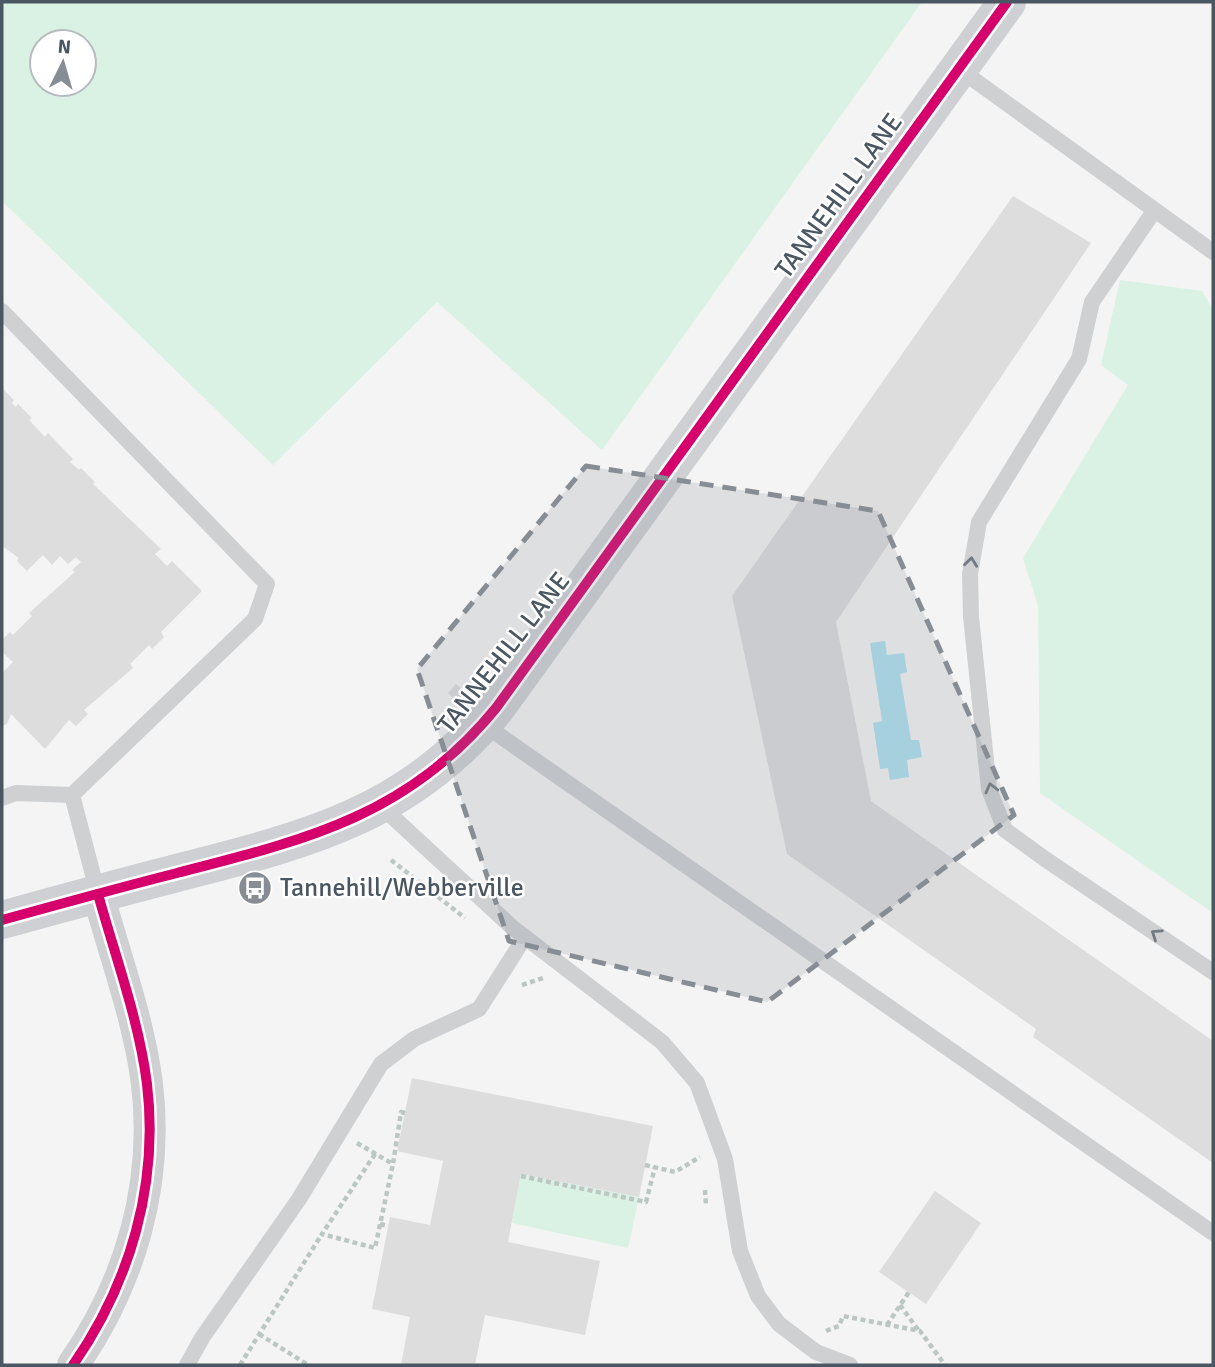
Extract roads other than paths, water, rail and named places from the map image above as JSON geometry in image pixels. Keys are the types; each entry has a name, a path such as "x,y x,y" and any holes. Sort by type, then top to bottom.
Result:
{"street":[{"name":"TANNEHILL LANE","path":"2,920 307,837 359,818 429,775 456,753 483,724 1007,2"},
{"path":"73,1365 108,1309 123,1274 144,1200 149,1161 147,1084 141,1049 98,894"}],"lane":[{"path":"959,69 1213,252"},
{"path":"1154,211 1092,302 1079,359 979,522 973,548 971,617 989,789 1006,830 1213,972"},
{"path":"2,311 267,584 255,619 72,795 16,793 2,798"},
{"path":"483,724 1213,1233"},
{"path":"72,795 98,894"},
{"path":"381,806 460,883 525,937 662,1042 697,1083 725,1159 740,1251 758,1296 779,1324 816,1353 850,1365"},
{"path":"187,1365 202,1338 299,1199 380,1064 414,1039 478,1009 525,937"}],"water":[{"path":"885,641 887,655 904,653 907,672 900,674 911,740 919,740 922,757 907,760 909,777 890,780 888,768 880,769 873,723 882,721 870,643"}],"place":[{"name":"Tannehill/Webberville","path":"255,888"}]}
